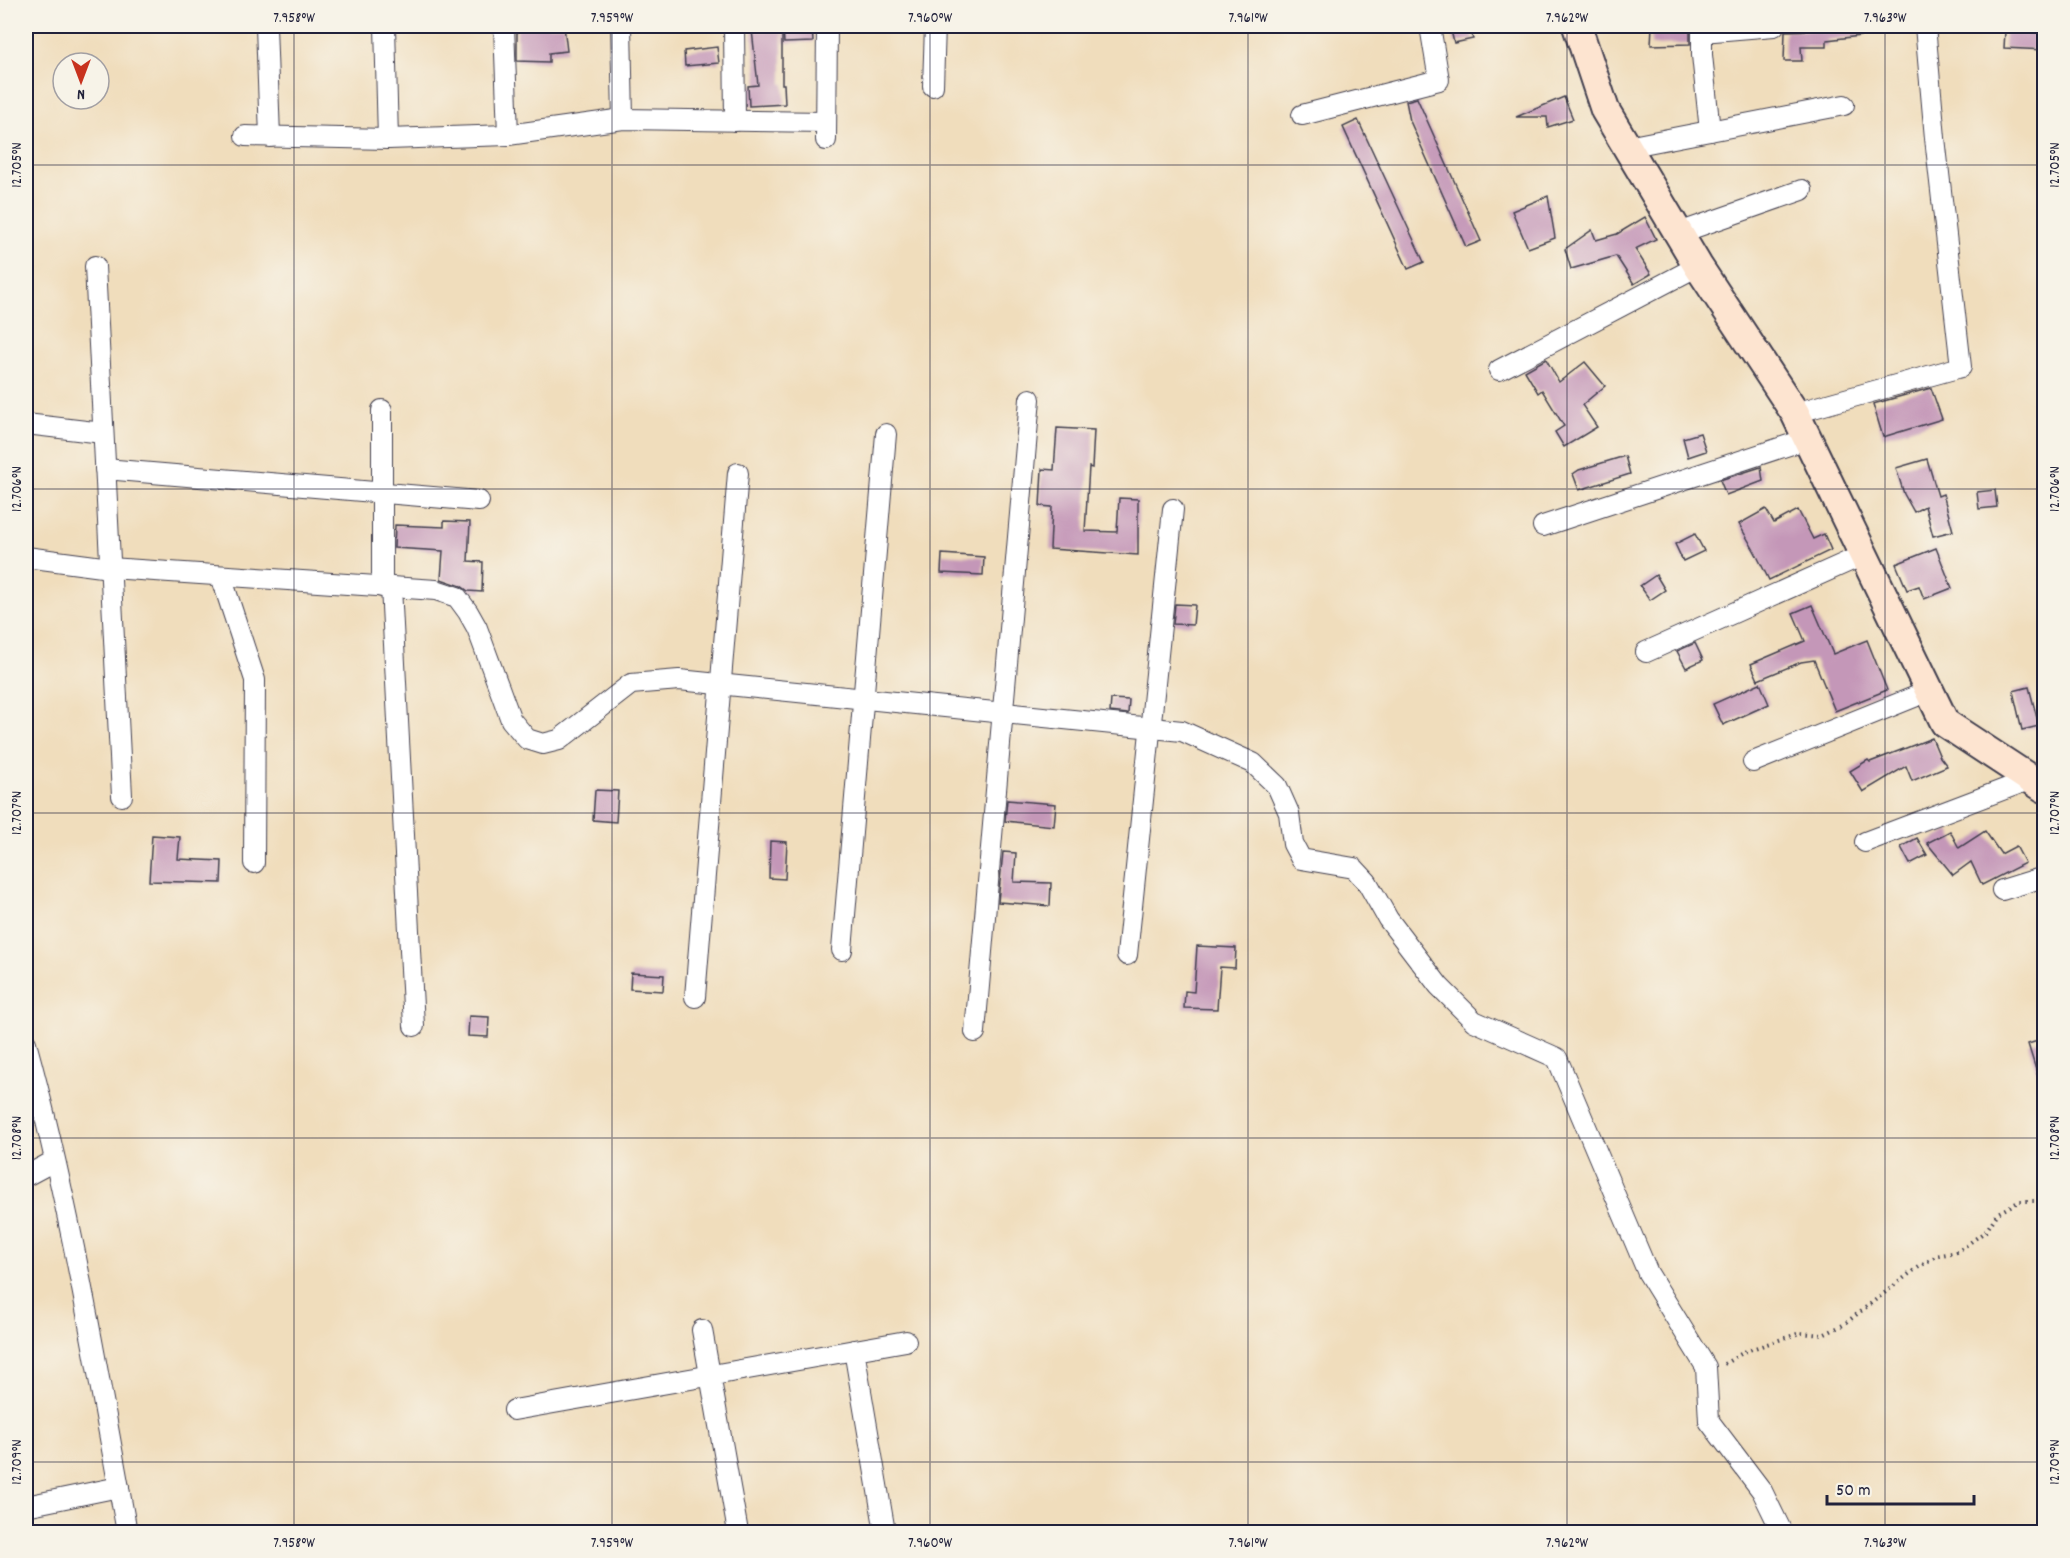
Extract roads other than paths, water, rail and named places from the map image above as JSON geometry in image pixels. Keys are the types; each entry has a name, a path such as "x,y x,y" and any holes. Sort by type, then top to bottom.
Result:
{"street":[{"path":"266,26 270,136"},
{"path":"385,26 388,139"},
{"path":"504,26 508,135"},
{"path":"621,26 622,119"},
{"path":"734,26 735,121"},
{"path":"245,136 388,139 508,135 622,119 735,121 826,131 827,26"},
{"path":"933,86 935,26"},
{"path":"1302,115 1439,80 1430,26"},
{"path":"1577,26 1605,110 1698,266 1795,413 1945,723 2040,781"},
{"path":"1710,131 1702,55 1702,28 1774,26"},
{"path":"1795,413 1961,367 1935,138 1926,26"},
{"path":"1628,147 1844,105"},
{"path":"1679,233 1802,190"},
{"path":"95,266 122,796"},
{"path":"1499,370 1698,266"},
{"path":"975,1032 1030,399"},
{"path":"382,410 382,493 414,1026"},
{"path":"26,424 103,432"},
{"path":"842,950 886,434"},
{"path":"1542,526 1807,439"},
{"path":"105,469 479,501"},
{"path":"695,998 738,473"},
{"path":"1127,955 1173,509"},
{"path":"1646,652 1863,555"},
{"path":"26,557 110,568 436,590 457,597 477,628 511,720 527,739 543,744 559,740 631,684 679,680 1182,731 1253,764 1277,786 1288,813 1293,844 1301,859 1354,868 1367,882 1389,919 1439,986 1474,1021 1557,1058 1648,1273 1706,1367 1709,1421 1762,1491 1782,1533"},
{"path":"221,576 255,680 254,863"},
{"path":"1753,762 1929,691"},
{"path":"1865,842 2040,781"},
{"path":"2002,890 2044,877"},
{"path":"26,1043 80,1272 127,1533"},
{"path":"26,1176 54,1161"},
{"path":"702,1330 738,1533"},
{"path":"514,1410 906,1341"},
{"path":"854,1350 885,1533"},
{"path":"26,1506 119,1487"}]}
